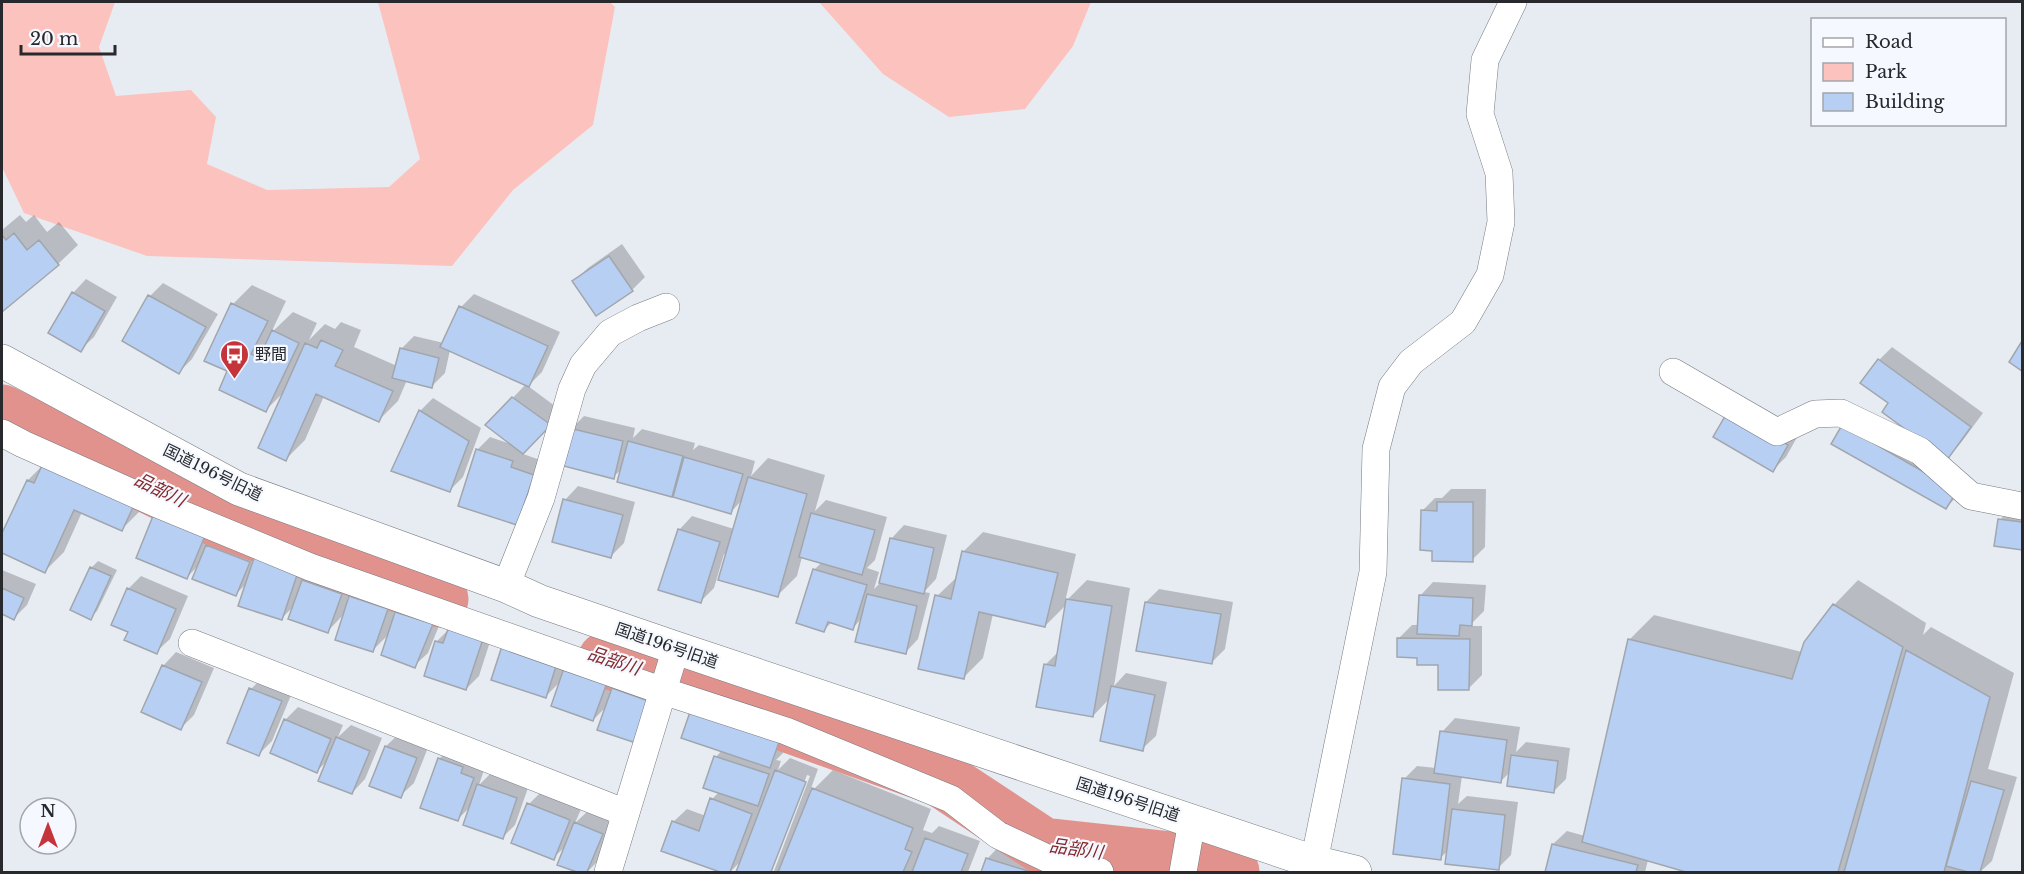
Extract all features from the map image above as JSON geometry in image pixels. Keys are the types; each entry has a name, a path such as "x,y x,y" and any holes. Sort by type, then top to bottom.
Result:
{"street":[{"path":"1314,861 1373,572 1376,448 1392,387 1410,362 1463,322 1490,275 1501,222 1499,173 1480,114 1485,60 1513,2"},
{"path":"506,586 541,498 572,389 582,365 610,333 638,318 666,307"},
{"name":"国道196号旧道","path":"2,362 239,489 506,586 539,601 1192,822 1355,873"},
{"path":"1673,372 1777,432 1815,414 1841,413 1920,451 1971,496 2022,506"},
{"path":"3,434 154,503 310,567 663,691 786,731 951,799 998,835 1053,861 1100,873"},
{"path":"192,643 626,813"},
{"path":"608,873 676,648"},
{"path":"1183,873 1192,822"}],"green space":[{"path":"2,2 115,2 99,47 116,96 191,90 216,117 207,164 267,190 389,187 420,159 378,2 610,2 615,7 593,125 513,190 452,266 147,256 24,213 2,167"},
{"path":"819,2 1091,2 1073,46 1025,109 949,117 883,74"}],"building":[{"path":"14,233 27,250 39,240 59,265 2,312 2,235 6,240"},
{"path":"609,256 633,291 596,316 572,281"},
{"path":"72,292 105,311 81,352 48,333"},
{"path":"148,295 206,327 179,374 122,341"},
{"path":"231,303 268,321 251,354 259,358 272,330 299,343 266,412 219,390 227,371 204,361"},
{"path":"459,306 548,346 529,387 440,347"},
{"path":"321,340 343,350 335,366 393,391 379,422 316,394 286,461 258,448 305,343 317,348"},
{"path":"2022,341 2022,371 2009,362"},
{"path":"400,348 439,358 432,388 392,378"},
{"path":"1878,359 1971,427 1947,460 1882,412 1888,403 1860,383"},
{"path":"512,397 551,425 523,454 485,425"},
{"path":"419,410 469,441 450,492 391,471"},
{"path":"1728,411 1788,445 1773,472 1713,437"},
{"path":"1842,425 1957,491 1946,509 1831,444"},
{"path":"569,428 623,441 614,479 560,465"},
{"path":"628,441 683,456 672,497 617,482"},
{"path":"476,449 513,461 511,467 534,475 517,525 458,506"},
{"path":"684,457 743,474 731,514 673,497"},
{"path":"44,461 135,503 122,531 74,510 45,573 2,553 2,533 27,480 34,483"},
{"path":"748,477 807,494 778,597 718,580"},
{"path":"563,499 623,515 611,558 552,542"},
{"path":"1437,502 1473,502 1473,562 1432,561 1432,551 1420,550 1421,510 1437,511"},
{"path":"155,511 207,531 187,579 136,558"},
{"path":"811,513 875,530 862,575 799,557"},
{"path":"1998,519 2022,522 2022,550 1994,546"},
{"path":"678,529 720,542 701,603 658,590"},
{"path":"890,538 934,548 924,594 879,583"},
{"path":"206,545 250,562 236,596 192,579"},
{"path":"962,551 1058,573 1045,627 979,612 964,679 918,669 935,595 951,599"},
{"path":"254,558 298,572 282,620 238,606"},
{"path":"90,567 111,576 91,620 70,610"},
{"path":"813,569 867,585 853,630 828,622 824,632 796,623"},
{"path":"302,580 342,594 328,633 288,619"},
{"path":"2,588 24,598 14,620 2,614"},
{"path":"127,588 176,609 157,654 124,640 128,632 111,625"},
{"path":"867,594 917,606 906,654 855,642"},
{"path":"1419,595 1473,598 1472,626 1460,625 1459,636 1417,634"},
{"path":"349,596 388,609 373,652 335,640"},
{"path":"1066,599 1112,606 1093,717 1036,707 1044,664 1055,666"},
{"path":"1145,602 1221,614 1212,664 1136,651"},
{"path":"1833,604 1903,647 1838,872 1686,872 1582,842 1628,639 1792,679 1804,642"},
{"path":"395,612 433,624 415,668 381,655"},
{"path":"450,624 484,636 466,690 424,676 435,641 443,643"},
{"path":"1397,638 1470,639 1469,690 1438,690 1438,665 1417,665 1417,658 1397,657"},
{"path":"502,646 557,663 546,698 491,680"},
{"path":"1906,650 1990,697 1944,872 1844,872"},
{"path":"162,665 202,682 181,730 141,712"},
{"path":"565,665 608,680 593,721 551,706"},
{"path":"1111,686 1155,695 1143,751 1100,741"},
{"path":"249,688 282,701 259,756 227,743"},
{"path":"612,688 654,703 639,744 597,730"},
{"path":"690,712 779,742 770,768 681,738"},
{"path":"284,719 331,739 317,773 270,753"},
{"path":"1440,731 1507,740 1501,783 1434,773"},
{"path":"336,737 370,751 352,794 318,781"},
{"path":"385,746 417,758 401,798 369,786"},
{"path":"1511,755 1558,761 1554,793 1507,786"},
{"path":"714,756 769,774 758,806 703,788"},
{"path":"438,758 463,767 461,773 474,778 458,821 420,808"},
{"path":"775,770 806,782 771,872 736,872"},
{"path":"1402,778 1450,784 1441,860 1393,854"},
{"path":"1971,781 2004,790 1980,872 1968,872 1946,866"},
{"path":"477,784 517,798 503,839 463,825"},
{"path":"812,788 913,828 905,849 912,852 903,872 778,872"},
{"path":"710,798 752,814 730,872 720,872 661,851 672,821 699,831"},
{"path":"527,803 570,820 554,860 511,843"},
{"path":"1452,809 1505,815 1499,870 1445,864"},
{"path":"574,822 603,834 587,872 577,872 557,865"},
{"path":"925,838 968,854 961,872 912,872"},
{"path":"1552,844 1638,865 1636,872 1545,872"},
{"path":"986,858 1031,872 981,872"}],"waterway":[{"name":"品部川","path":"2,413 216,518 440,599"},
{"name":"品部川","path":"606,660 761,704 782,722 940,778 1043,846 1208,864 1231,872"}],"place":[{"name":"野間","path":"234,380"}]}
